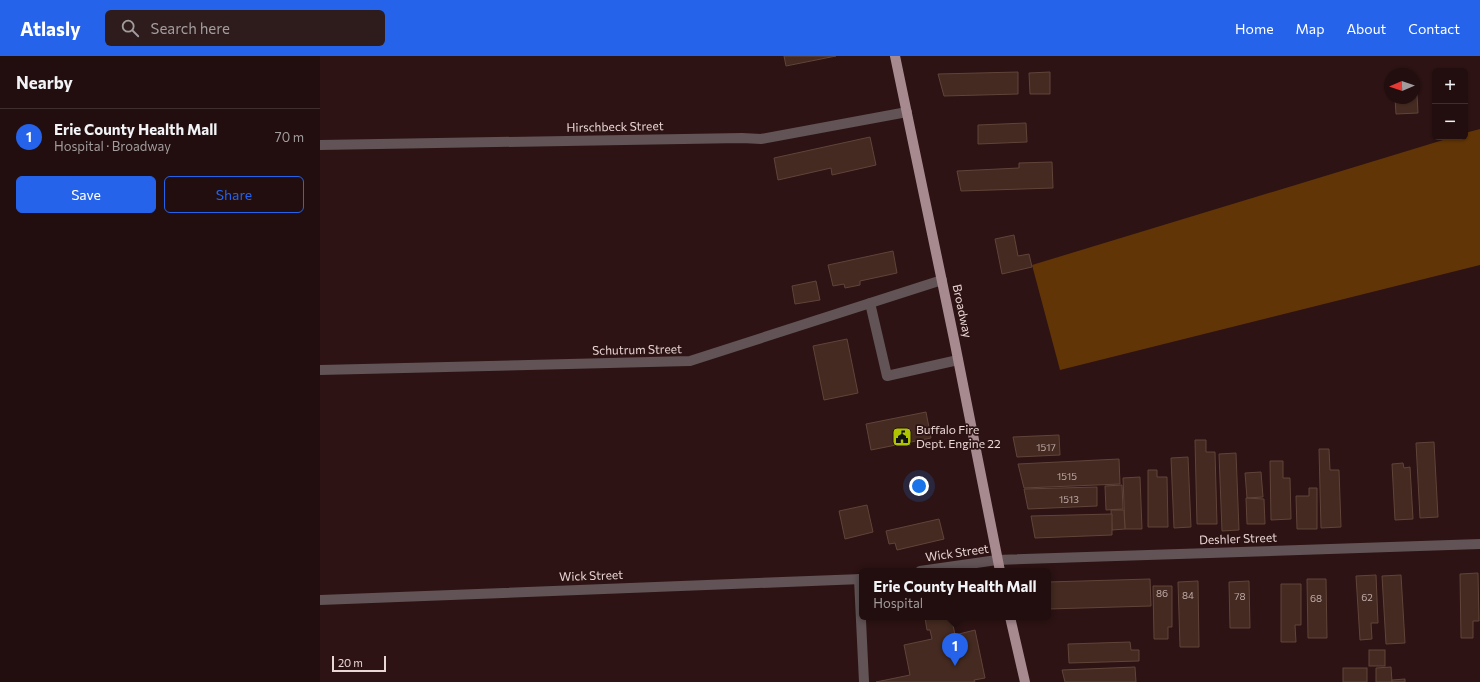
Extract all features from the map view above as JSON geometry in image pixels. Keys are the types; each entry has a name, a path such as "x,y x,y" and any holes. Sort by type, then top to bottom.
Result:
{"main road":[{"name":"Broadway","path":"895,56 942,280 999,568"},
{"path":"1011,620 1025,682"}],"street":[{"name":"Hirschbeck Street","path":"320,145 710,138 760,139 907,112"},
{"name":"Schutrum Street","path":"320,370 690,361 942,280"},
{"path":"870,303 887,376 958,360"},
{"name":"Deshler Street","path":"997,560 1480,544"},
{"name":"Wick Street","path":"941,568 997,560"},
{"name":"Wick Street","path":"320,600 859,579"},
{"path":"862,620 864,682"}],"shaded area":[{"path":"1480,129 1480,265 1060,370 1032,265 1443,140 1468,140 1468,132"}],"building":[{"path":"784,56 836,56 786,66"},
{"path":"1018,72 1018,94 944,96 938,74"},
{"path":"1050,72 1050,94 1030,94 1029,73"},
{"path":"1395,104 1418,104 1418,113 1396,114"},
{"path":"1026,123 1027,142 978,144 978,125"},
{"path":"870,137 876,165 832,175 831,168 778,180 774,158"},
{"path":"1052,162 1053,188 961,191 957,171 1019,168 1019,163"},
{"path":"1014,235 1018,256 1029,254 1032,267 1002,274 995,239"},
{"path":"893,251 897,273 860,281 860,285 845,288 844,284 833,286 828,265"},
{"path":"816,281 820,300 795,304 792,286"},
{"path":"847,339 858,393 824,400 813,346"},
{"path":"926,412 931,438 871,450 866,424"},
{"path":"1059,435 1060,455 1017,457 1013,437"},
{"path":"1195,440 1206,440 1206,452 1215,452 1217,524 1197,524"},
{"path":"1434,442 1438,517 1420,518 1416,443"},
{"path":"1319,449 1329,449 1330,470 1339,470 1341,527 1321,528"},
{"path":"1236,453 1239,530 1222,531 1219,454"},
{"path":"1188,457 1191,527 1174,528 1171,458"},
{"path":"1119,459 1120,484 1024,488 1018,464"},
{"path":"1270,461 1283,461 1283,478 1290,478 1291,519 1271,520"},
{"path":"1403,463 1404,468 1410,467 1413,519 1395,520 1392,464"},
{"path":"1148,470 1157,470 1157,477 1167,477 1168,527 1148,527"},
{"path":"1261,472 1263,497 1247,498 1245,473"},
{"path":"1140,477 1142,529 1125,529 1123,478"},
{"path":"1122,485 1123,509 1106,510 1105,486"},
{"path":"1097,487 1097,506 1028,509 1024,489"},
{"path":"1309,488 1317,488 1317,529 1297,529 1296,496 1309,496"},
{"path":"1246,498 1264,499 1265,524 1247,524"},
{"path":"867,505 873,532 845,539 839,511"},
{"path":"1111,510 1124,510 1125,529 1112,530"},
{"path":"1112,514 1112,535 1035,538 1031,516"},
{"path":"939,519 944,539 897,550 895,543 889,544 886,531"},
{"path":"1478,573 1479,621 1473,621 1473,638 1461,638 1460,574"},
{"path":"1376,575 1378,623 1371,623 1372,639 1360,640 1356,576"},
{"path":"1401,575 1405,643 1386,644 1382,576"},
{"path":"1150,579 1151,606 1051,609 1051,582"},
{"path":"1307,579 1326,579 1327,638 1308,638"},
{"path":"1198,581 1199,647 1180,647 1178,582"},
{"path":"1249,581 1250,628 1230,628 1229,582"},
{"path":"1281,584 1301,584 1301,625 1295,625 1296,642 1281,642"},
{"path":"1153,586 1172,586 1172,627 1168,627 1168,639 1154,639"},
{"path":"925,620 955,620 956,625 953,625 955,635 975,630 985,678 974,680 975,682 876,682 910,675 904,645 932,639 930,630 927,630"},
{"path":"1130,642 1131,650 1139,650 1139,661 1069,663 1068,644"},
{"path":"1369,650 1385,650 1385,666 1369,666"},
{"path":"1135,667 1136,682 1065,682 1062,670"},
{"path":"1391,667 1392,682 1376,682 1376,668"},
{"path":"1343,668 1367,668 1367,682 1343,682"},
{"path":"1405,679 1405,682 1392,682 1392,680"}],"place":[{"name":"Buffalo Fire Dept. Engine 22","path":"902,437"},
{"name":"Erie County Health Mall","path":"955,666"}]}
